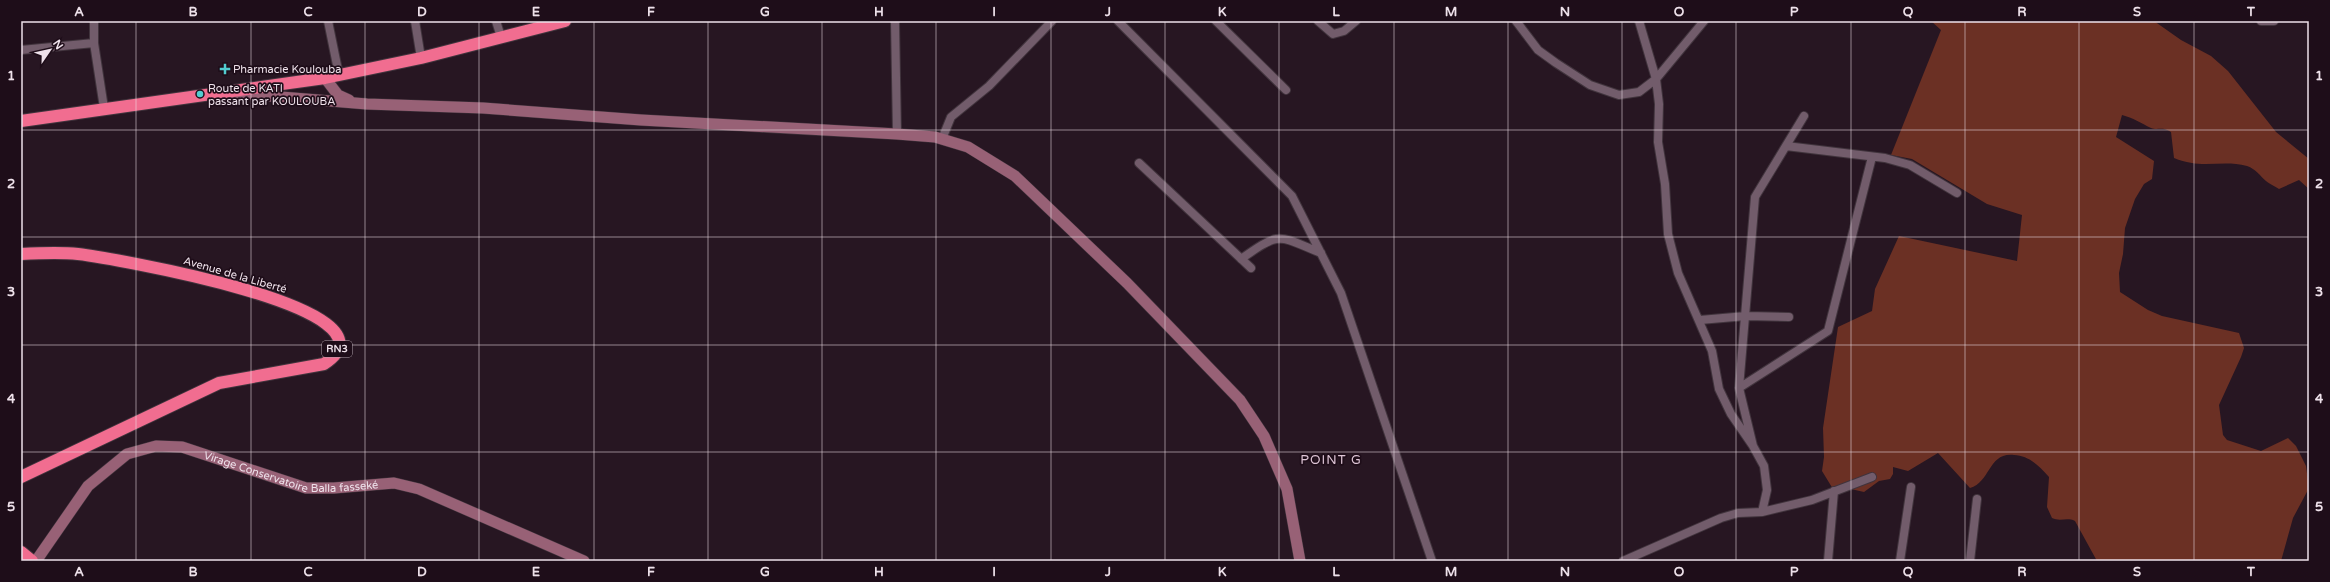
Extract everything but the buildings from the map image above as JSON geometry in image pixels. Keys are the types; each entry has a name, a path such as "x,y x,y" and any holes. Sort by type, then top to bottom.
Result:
{"highway":[{"path":"21,121 104,108 229,93 325,78 421,58 540,25 565,21"},
{"name":"Avenue de la Liberté","path":"21,254 45,252 115,259 262,294 286,303 319,319 332,329 338,340 336,353 324,364 219,382 21,477"},
{"path":"21,552 32,561"}],"street":[{"path":"94,21 94,43 104,108"},
{"path":"328,21 339,75"},
{"path":"415,21 421,58"},
{"path":"496,21 501,37"},
{"path":"896,21 897,134"},
{"path":"942,139 951,117 988,86 1052,21"},
{"path":"1118,21 1292,196 1342,293 1432,561"},
{"path":"1216,21 1286,90"},
{"path":"1318,21 1333,34 1344,31 1356,21"},
{"path":"1516,21 1538,50 1590,85 1619,95 1639,92 1656,79 1704,21"},
{"path":"1639,21 1656,79 1659,104 1658,142 1664,184 1668,234 1678,273 1700,320 1712,351 1719,389 1732,414 1754,446 1764,466 1767,490 1762,512"},
{"path":"2261,21 2274,21"},
{"path":"21,50 94,43"},
{"path":"325,78 338,95 367,104"},
{"path":"229,93 367,104 483,108 640,120 897,134 942,139 968,147 1015,176 1126,283 1240,400 1264,436 1287,489 1300,561"},
{"path":"1754,446 1739,388 1755,197 1804,116"},
{"path":"1786,146 1872,157 1910,165 1958,193"},
{"path":"1739,388 1828,331 1872,157"},
{"path":"1139,163 1251,268"},
{"path":"1241,259 1272,238 1282,238 1321,253"},
{"path":"1700,320 1746,316 1789,317"},
{"name":"Virage Conservatoire Balla fasseké","path":"36,561 88,486 127,454 156,446 182,447 306,488 334,488 394,483 419,489 584,561"},
{"path":"1623,561 1721,518 1738,513 1762,512 1812,500 1872,477"},
{"path":"1900,561 1911,488"},
{"path":"1828,561 1834,491"},
{"path":"1970,561 1977,499"}],"shaded area":[{"path":"1931,21 2154,21 2181,40 2211,56 2228,71 2276,132 2309,159 2309,189 2299,180 2279,189 2267,182 2247,166 2229,163 2203,164 2184,162 2174,158 2171,132 2165,129 2151,128 2126,116 2122,115 2116,137 2154,161 2152,179 2144,184 2135,199 2125,228 2123,254 2119,273 2120,292 2148,310 2162,316 2239,333 2244,348 2219,405 2223,435 2227,440 2261,451 2288,438 2296,446 2306,466 2309,488 2293,518 2281,561 2097,561 2075,521 2069,519 2058,520 2052,518 2047,507 2049,477 2034,462 2025,457 2014,455 2006,455 1999,458 1982,480 1977,485 1970,488 1938,453 1908,471 1893,467 1893,474 1890,479 1879,481 1864,492 1842,487 1833,489 1822,471 1824,457 1823,428 1838,327 1872,311 1875,289 1899,236 2017,261 2022,215 1987,204 1912,159 1891,155 1941,30"}],"place":[{"name":"Pharmacie Koulouba","path":"225,69"},
{"name":"Route de KATI passant par KOULOUBA","path":"200,94"}],"district":[{"name":"POINT G","path":"1331,460"}]}
